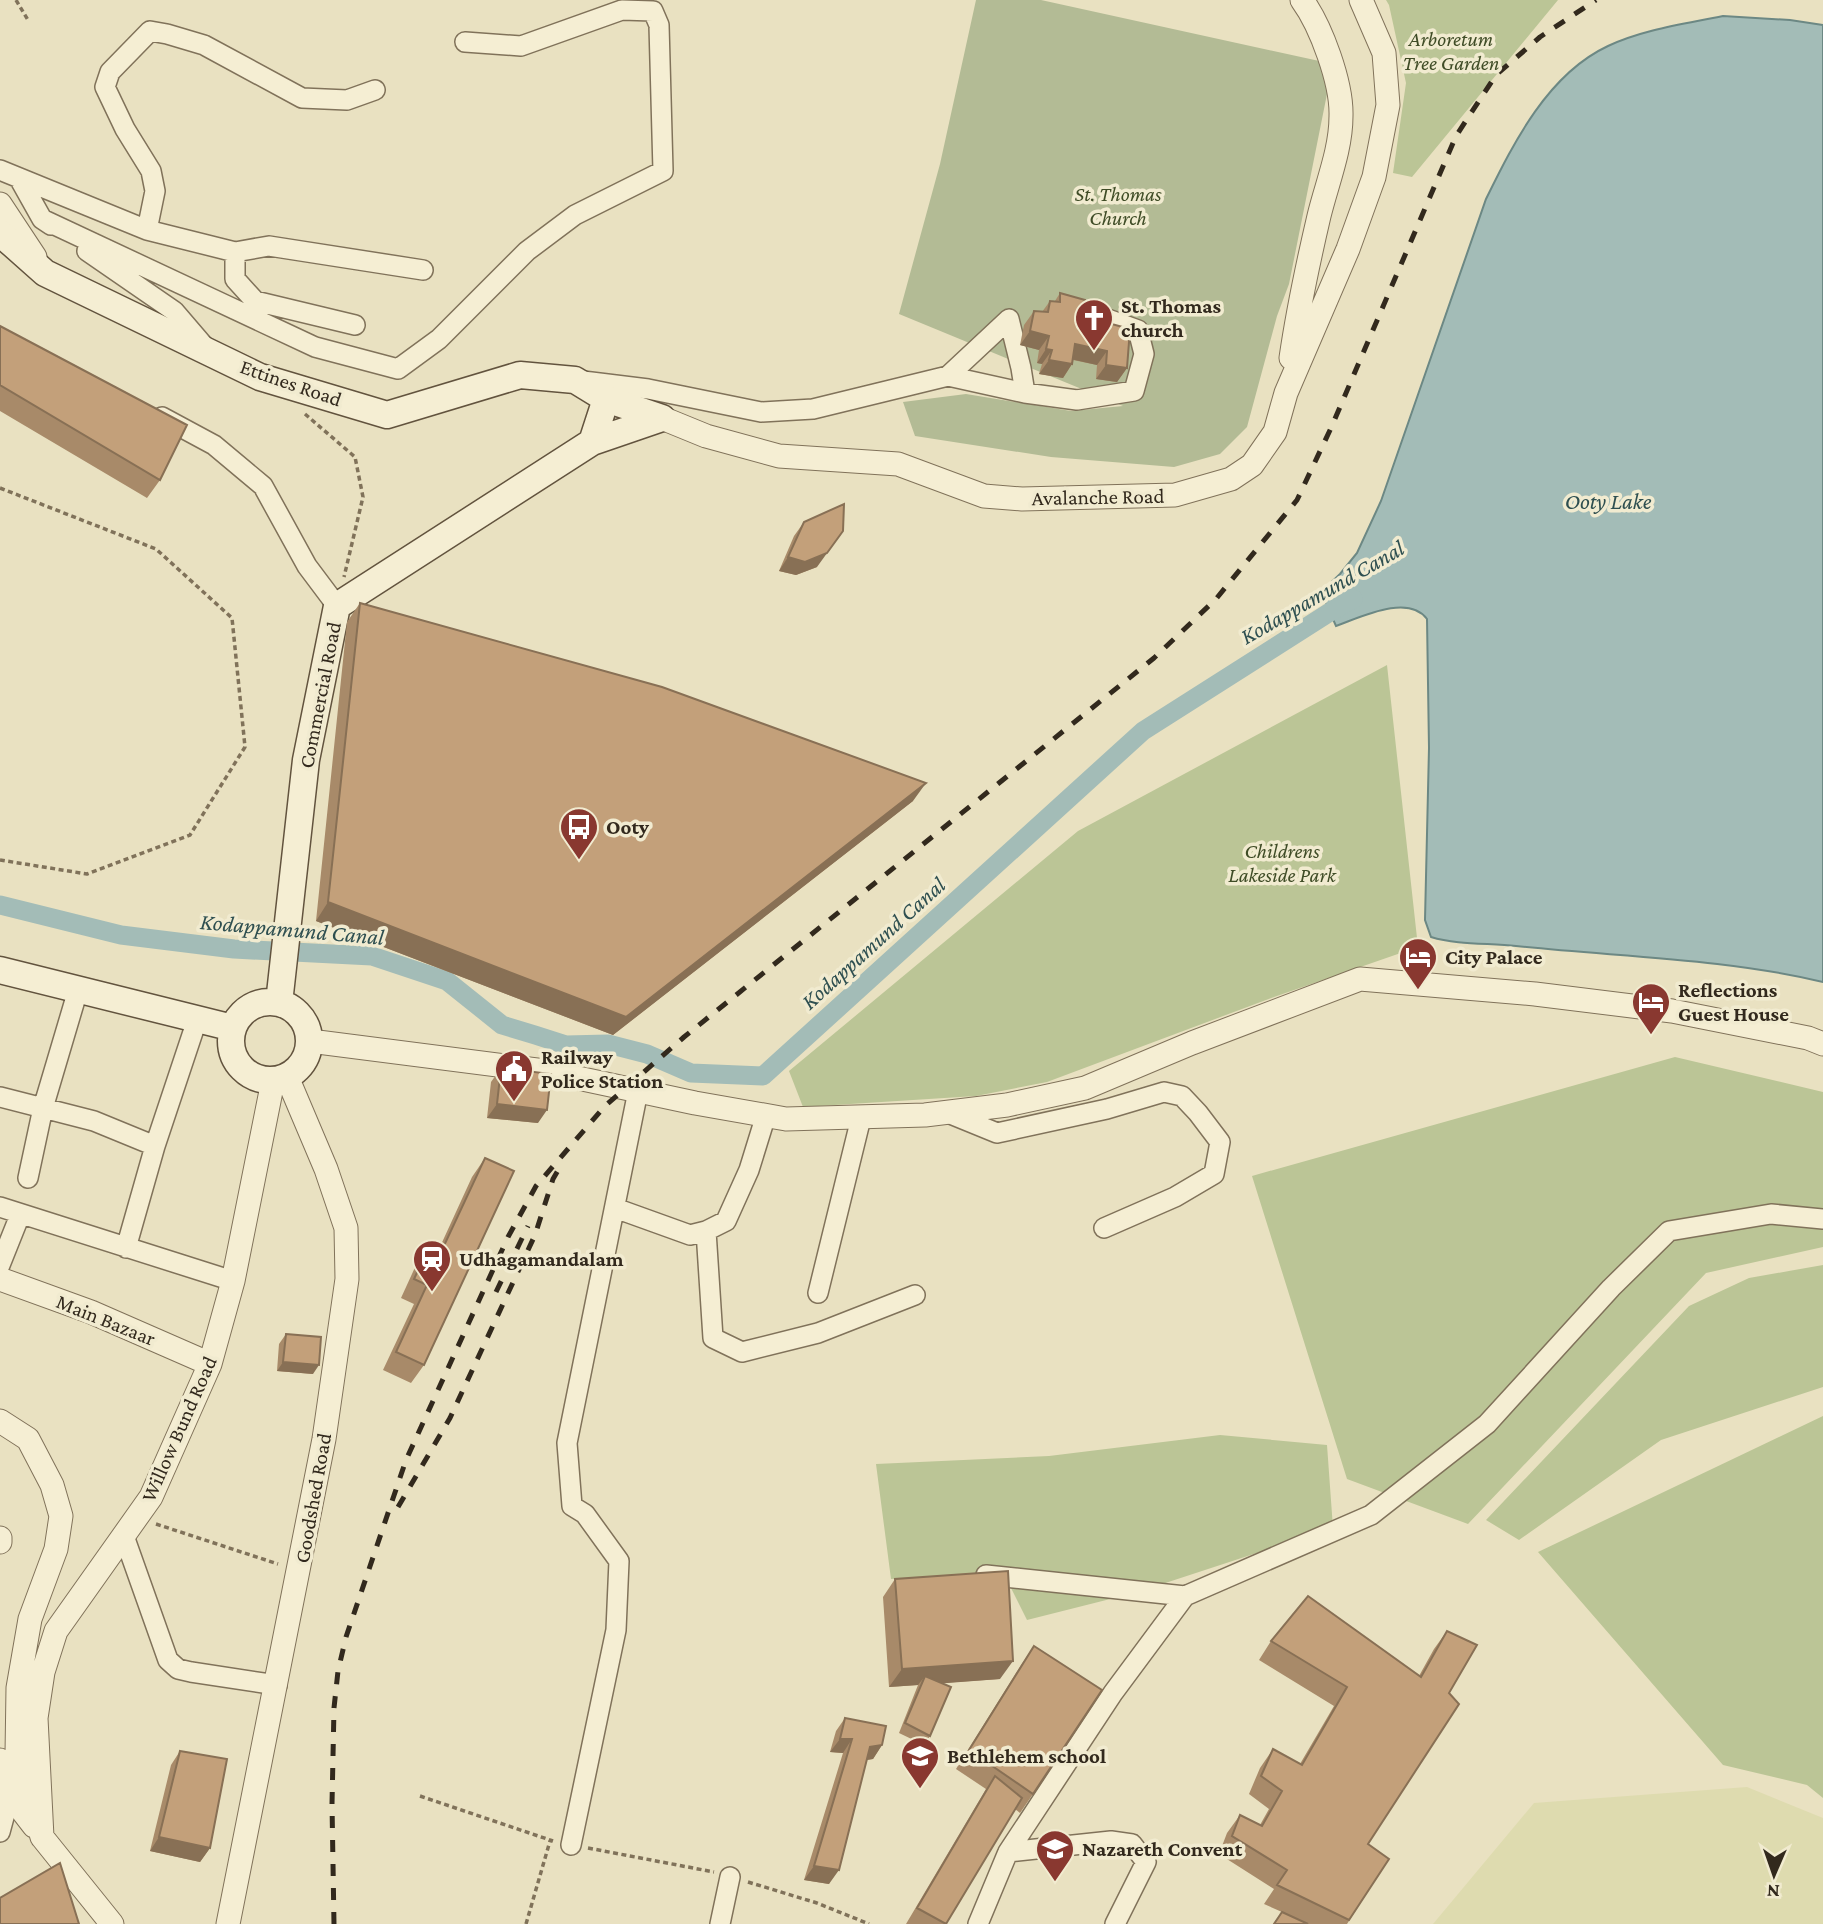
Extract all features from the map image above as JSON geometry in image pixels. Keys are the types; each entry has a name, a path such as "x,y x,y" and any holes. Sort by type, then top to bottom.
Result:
{"main road":[{"name":"Ettines Road","path":"0,233 45,273 261,377 387,415 520,375 575,380 606,399 662,418"},
{"path":"592,442 606,399"},
{"name":"Commercial Road","path":"279,1003 306,760 337,606 592,442 662,418"},
{"path":"0,970 233,1028"},
{"path":"268,1002 291,1008 301,1017 307,1028 310,1041 304,1062 280,1079 260,1079 248,1074 233,1054 233,1028 238,1018 247,1010 268,1002"}],"street":[{"path":"1286,393 1300,298 1336,156 1342,115 1333,64 1308,9 1301,0"},
{"name":"Avalanche Road","path":"662,418 706,436 779,456 898,464 984,496 1022,499 1175,495 1231,479 1252,465 1276,432 1286,393 1348,249 1374,177 1388,106 1384,53 1361,0"},
{"path":"42,219 315,347 398,369 439,339 527,251 575,215 663,171 659,25 653,11 622,10 520,46 465,42"},
{"path":"147,230 155,191 152,171 125,129 105,87 110,72 150,31 204,46 302,98 347,100 375,90"},
{"path":"0,170 147,230 234,252 269,246 423,270"},
{"path":"19,178 42,219 174,311 209,352"},
{"path":"0,204 45,273"},
{"path":"234,252 235,279 255,302 355,325"},
{"path":"575,380 648,389 761,412 813,409 948,376 1025,393 1077,400 1134,391 1144,354 1138,330 1091,313"},
{"path":"948,376 1009,319 1025,393"},
{"path":"145,408 214,445 263,486 307,566 337,606"},
{"path":"310,1041 545,1071 786,1119 948,1113 1007,1105 1085,1088 1360,979 1535,994 1672,1010 1808,1038 1823,1044"},
{"path":"28,1178 43,1108 78,990"},
{"path":"126,1248 155,1146 197,1020"},
{"name":"Willow Bund Road","path":"42,1837 36,1718 43,1672 56,1632 151,1497 210,1364 233,1282 280,1079"},
{"name":"Goodshed Road","path":"228,1924 300,1571 324,1439 345,1292 346,1228 326,1169 280,1079"},
{"path":"571,1845 616,1630 619,1561 584,1514 572,1506 567,1443 638,1091"},
{"path":"948,1113 997,1133 1107,1109 1164,1092 1182,1097 1220,1142 1214,1174 1175,1198 1104,1227"},
{"path":"0,1097 94,1121 155,1146"},
{"path":"615,1208 690,1235 726,1221 748,1170 766,1115"},
{"path":"818,1293 861,1118"},
{"path":"0,1207 233,1282"},
{"path":"986,1575 1185,1596 1371,1515 1487,1424 1611,1289 1669,1231 1771,1214 1823,1219"},
{"path":"0,1265 20,1215"},
{"path":"705,1231 713,1338 742,1352 818,1334 915,1295"},
{"name":"Main Bazaar","path":"0,1279 91,1312 210,1364"},
{"path":"0,1421 28,1439 52,1485 61,1516 56,1549 30,1619 18,1688 17,1754 42,1837"},
{"path":"130,1527 168,1660 178,1669 191,1672 277,1685"},
{"path":"978,1924 1008,1852 1113,1693 1185,1596"},
{"path":"0,1760 10,1796 112,1924"},
{"path":"0,1832 10,1796"},
{"path":"1008,1852 1111,1841 1132,1844 1146,1862 1115,1924"},
{"path":"720,1924 730,1877"}],"path":[{"path":"16,0 27,20"},
{"path":"302,412 355,457 363,497 337,606"},
{"path":"0,488 156,549 232,618 245,747 190,835 87,874 0,860"},
{"path":"130,1527 300,1571"},
{"path":"420,1796 550,1841 730,1877 817,1903 869,1924"},
{"path":"526,1924 550,1841"}],"shaded area":[{"path":"1747,1787 1823,1818 1823,1924 1433,1924 1534,1803"}],"green space":[{"name":"St. Thomas Church","path":"976,0 1041,0 1333,64 1289,284 1277,316 1247,427 1220,454 1174,467 1051,457 915,436 903,402 966,394 1071,411 1123,406 899,314 940,164"},
{"name":"Arboretum Tree Garden","path":"1386,0 1558,0 1412,177 1393,173 1406,83"},
{"name":"Childrens Lakeside Park","path":"1387,665 1418,947 1274,997 1047,1082 976,1096 803,1107 789,1071 1078,831"},
{"path":"1675,1057 1823,1092 1823,1247 1706,1273 1468,1524 1347,1479 1252,1176"},
{"path":"1823,1265 1823,1387 1661,1440 1519,1540 1486,1520 1689,1306 1749,1278"},
{"path":"1823,1416 1823,1798 1807,1785 1723,1765 1538,1552"},
{"path":"1220,1435 1327,1445 1333,1528 1138,1592 1027,1620 1003,1572 891,1579 876,1464 1049,1456"}],"water":[{"name":"Ooty Lake","path":"1723,16 1823,25 1823,982 1709,963 1462,943 1431,937 1425,920 1429,748 1427,619 1408,608 1396,608 1370,613 1336,626 1321,592 1357,553 1381,501 1486,199 1508,155 1535,112 1568,74 1587,58 1608,46 1651,31"}],"building":[{"path":"1060,293 1085,300 1082,317 1094,319 1096,310 1108,313 1108,323 1130,329 1127,368 1106,365 1107,351 1075,344 1072,364 1049,360 1052,350 1046,349 1049,336 1030,331 1034,311 1048,312 1050,301 1060,302"},
{"path":"0,326 187,425 160,480 0,385"},
{"path":"844,504 843,531 827,553 805,562 788,557 804,522"},
{"name":"Ooty","path":"360,603 662,687 926,783 626,1017 328,902"},
{"path":"501,1068 551,1074 547,1110 497,1104"},
{"path":"485,1158 514,1171 424,1365 396,1352 427,1285 414,1279 430,1245 442,1250"},
{"path":"286,1334 321,1337 319,1365 283,1362"},
{"path":"1008,1571 1013,1661 902,1669 895,1579"},
{"path":"1308,1596 1421,1677 1447,1631 1477,1645 1449,1693 1459,1704 1368,1844 1389,1859 1349,1920 1277,1885 1287,1870 1232,1836 1240,1815 1262,1826 1282,1791 1261,1776 1273,1749 1302,1765 1347,1687 1271,1641"},
{"path":"1034,1646 1102,1690 1033,1794 969,1750"},
{"path":"925,1676 951,1687 930,1736 905,1723"},
{"path":"845,1718 886,1726 882,1745 870,1747 839,1870 814,1866 852,1739 840,1739"},
{"path":"180,1751 227,1759 210,1848 159,1837"},
{"path":"995,1776 1022,1798 946,1924 917,1908"},
{"path":"60,1863 79,1924 0,1924 0,1898"},
{"path":"1282,1912 1308,1924 1274,1924"}],"waterway":[{"name":"Kodappamund Canal","path":"0,905 121,935 234,949 372,956 447,981 502,1025 566,1045 608,1044 647,1054 691,1073 763,1076 1143,731 1353,599"}],"railway":[{"path":"334,1924 334,1708 338,1671 346,1637 406,1460 508,1237 536,1186 605,1106 684,1037 1154,658 1216,599 1297,500 1331,428 1456,136 1496,75 1540,37 1596,0"},
{"path":"398,1507 450,1418 535,1235 553,1179 560,1167"},
{"path":"496,1292 528,1226"}],"place":[{"name":"St. Thomas church","path":"1094,352"},
{"name":"Ooty","path":"579,861"},
{"name":"City Palace","path":"1418,991"},
{"name":"Reflections Guest House","path":"1651,1036"},
{"name":"Railway Police Station","path":"514,1103"},
{"name":"Udhagamandalam","path":"432,1293"},
{"name":"Bethlehem school","path":"920,1790"},
{"name":"Nazareth Convent","path":"1055,1883"}]}
